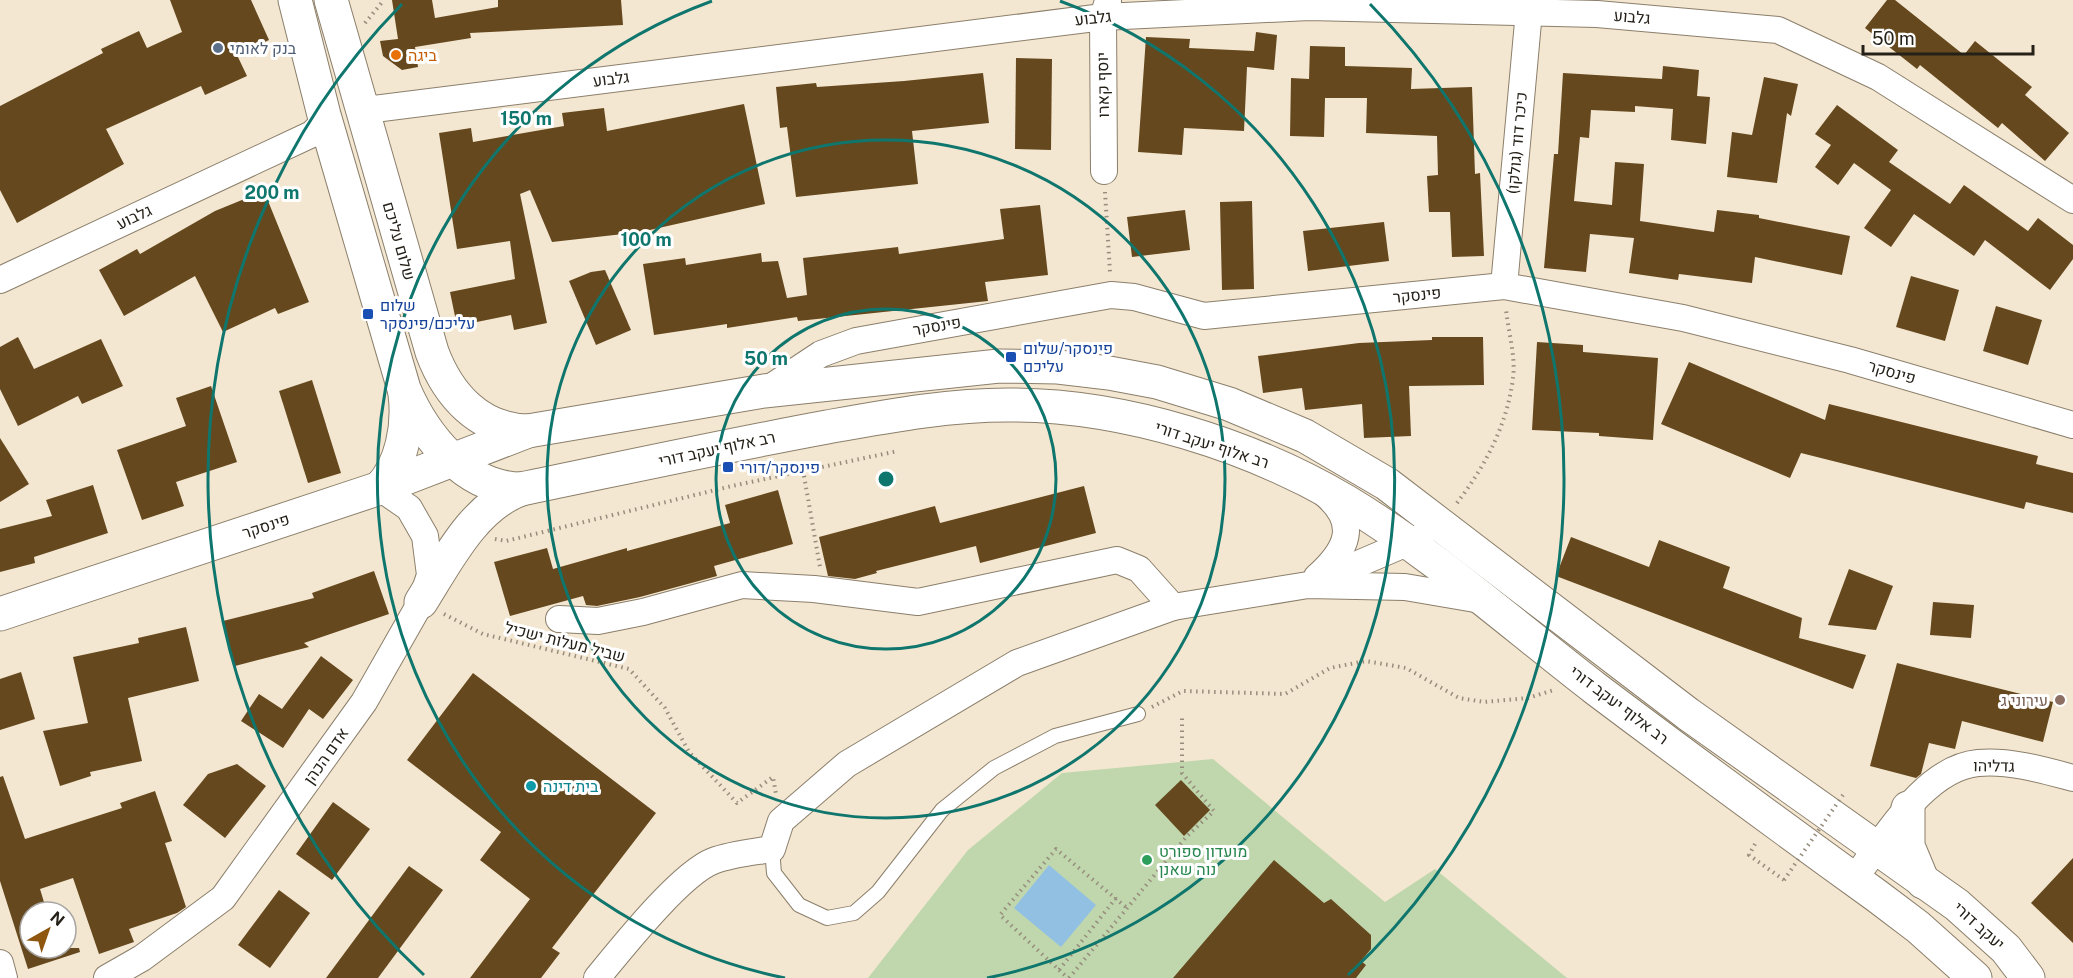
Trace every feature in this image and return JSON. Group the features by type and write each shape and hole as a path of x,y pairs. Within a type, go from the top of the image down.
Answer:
{"main road":[{"path":"295,0 324,115 404,389 419,421 454,460"},
{"name":"שלום עליכם","path":"331,0 440,372 450,389 477,415 508,429 528,431"},
{"name":"רב אלוף יעקב דורי","path":"528,431 764,392 999,366 1058,367 1157,382 1229,404 1305,436 1387,484 1688,714 1842,809 1877,849 1923,882"},
{"path":"380,488 394,468 401,449 406,415 404,389"},
{"name":"רב אלוף יעקב דורי","path":"454,460 495,486 521,489 863,421 947,409 1012,405 1069,408 1131,419 1192,435 1248,454 1345,501 1406,543 1598,690 1918,927 1975,978"},
{"name":"פינסקר","path":"0,614 380,488 528,431"},
{"path":"421,602 471,528 495,503 521,489"},
{"path":"1842,809 1864,830 1876,829 1905,812 1908,846 1923,882"},
{"name":"יעקב דורי","path":"1923,882 1957,904 1998,942 2028,978"}],"street":[{"name":"כיכר דוד (גולקו)","path":"1505,297 1530,6"},
{"name":"גלבוע","path":"360,104 374,109 1106,8 1597,7 1778,30 1878,77 2073,200"},
{"name":"יוסף קארו","path":"1104,171 1106,8"},
{"name":"גלבוע","path":"0,280 312,134 319,127 324,115"},
{"name":"פינסקר","path":"764,392 821,354 856,341 1111,295 1134,297 1204,316 1505,297 1694,321 1850,360 2073,425"},
{"path":"1308,585 1341,552 1345,535 1340,507 1314,485"},
{"name":"אדם הכהן","path":"107,978 142,958 223,898 364,702 421,602 430,575 425,537 409,508 380,488"},
{"path":"1308,585 1418,538 1434,536 1465,545"},
{"path":"559,619 609,619 742,585 824,590 918,602 1118,560 1139,569 1173,608"},
{"path":"597,978 635,933 685,881 713,861 772,849 781,821 847,764 1017,663 1173,608 1308,585 1405,587 1482,600"},
{"name":"גדליהו","path":"1877,849 1905,812 1937,779 1966,765 1987,763 2018,766 2073,778"},
{"path":"1854,879 1877,849"},
{"path":"0,963 4,978"}],"lane":[{"path":"772,849 774,873 799,905 827,918 854,913 878,892 942,810 994,768 1055,736 1138,714"}],"path":[{"path":"364,24 384,0"},
{"path":"1104,171 1110,275"},
{"path":"1454,508 1484,468 1501,427 1514,377 1505,297"},
{"path":"506,541 803,470 898,451"},
{"path":"803,470 824,590"},
{"name":"שביל מעלות ישכיל","path":"421,602 483,634 629,669 665,708 689,752 737,803 773,777 781,821"},
{"path":"1138,714 1183,691 1285,694 1329,668 1366,661 1406,668 1460,698 1484,702 1528,698 1554,690"},
{"path":"1127,908 1056,849 1000,915 1069,978 1187,836 1214,812 1182,773 1182,716"},
{"path":"1755,844 1749,855 1784,880 1842,809"},
{"path":"1059,970 1116,898"}],"green space":[{"name":"מועדון ספורט נוה שאנן","path":"1213,759 1385,902 1435,869 1567,978 868,978 968,850 1062,773"}],"water":[{"path":"1049,865 1096,905 1061,947 1014,908"}],"building":[{"path":"170,0 251,0 269,40 237,55 247,76 205,95 201,86 106,129 124,164 17,223 0,190 0,106 103,53 101,49 139,31 147,48 182,32"},
{"path":"392,0 432,0 435,18 498,7 498,0 621,0 623,25 470,33 471,38 415,47 418,67 402,70 383,56 380,41 398,39"},
{"path":"1887,0 1895,0 1964,55 1975,41 2032,87 2025,95 2069,133 2045,161 2002,123 1998,128 1920,65 1917,69 1865,28"},
{"path":"1256,32 1277,35 1274,70 1247,67 1244,131 1184,128 1182,155 1138,152 1146,37 1190,39 1189,48 1254,51"},
{"path":"1310,46 1345,47 1345,66 1412,68 1411,89 1472,87 1475,174 1480,173 1484,256 1452,257 1450,212 1429,212 1427,176 1438,175 1437,136 1366,133 1367,98 1325,98 1324,137 1290,136 1291,78 1309,79"},
{"path":"1016,58 1052,59 1051,150 1015,149"},
{"path":"1663,66 1699,70 1697,96 1710,97 1706,144 1671,140 1673,109 1635,106 1635,112 1591,110 1589,138 1580,137 1574,201 1612,205 1615,162 1644,164 1640,221 1714,232 1717,210 1759,215 1759,218 1850,236 1842,275 1755,257 1752,283 1679,274 1678,280 1629,273 1634,238 1590,234 1586,272 1544,268 1554,154 1558,154 1563,73 1662,79"},
{"path":"983,73 989,123 912,131 918,184 796,197 787,127 780,128 776,87 816,83 817,87"},
{"path":"1764,77 1798,84 1791,116 1787,113 1777,183 1727,177 1732,132 1752,135"},
{"path":"744,104 765,204 641,232 552,242 530,190 520,194 547,323 514,330 511,315 457,326 450,292 515,279 510,241 457,249 439,133 471,128 473,142 564,126 562,113 604,108 607,131"},
{"path":"1837,105 1898,150 1889,162 1950,204 1964,185 2028,231 2038,218 2073,245 2073,259 2050,290 1985,240 1974,256 1914,214 1891,247 1864,228 1891,190 1854,163 1838,185 1815,167 1831,145 1815,134"},
{"path":"264,191 309,302 278,314 275,308 223,332 195,276 124,316 99,270 137,249 140,254 215,211"},
{"path":"1252,201 1254,289 1222,290 1220,202"},
{"path":"1040,205 1048,275 985,282 988,301 798,321 797,317 727,328 727,324 654,335 643,264 685,258 686,265 761,253 762,262 778,261 787,298 807,295 803,258 898,247 899,254 1004,239 1000,209"},
{"path":"1185,210 1190,250 1132,257 1127,217"},
{"path":"1384,222 1389,261 1308,271 1303,231"},
{"path":"605,270 631,330 596,345 569,281 591,272"},
{"path":"1911,276 1959,290 1945,341 1896,327"},
{"path":"1996,306 2042,320 2028,365 1983,351"},
{"path":"18,337 34,369 101,339 123,386 82,404 78,396 18,426 0,389 0,347"},
{"path":"1432,337 1483,337 1484,385 1409,386 1411,436 1364,438 1362,404 1305,410 1302,388 1263,393 1258,356 1359,343 1432,340"},
{"path":"1537,342 1583,345 1583,352 1658,358 1653,440 1599,436 1599,433 1532,430"},
{"path":"1689,362 1825,420 1829,404 2038,456 2036,464 2073,473 2073,513 2026,502 2024,509 1801,453 1790,478 1661,424"},
{"path":"312,380 341,473 308,483 279,391"},
{"path":"211,386 237,462 176,482 184,506 142,520 117,450 186,426 176,398"},
{"path":"0,438 29,484 0,502"},
{"path":"93,485 108,533 34,557 35,563 0,572 0,529 52,516 46,500"},
{"path":"1084,486 1096,533 980,563 976,546 876,571 877,573 855,579 828,576 819,537 935,506 940,523"},
{"path":"778,490 793,544 714,566 717,576 640,597 597,606 586,605 583,596 510,616 494,562 547,548 553,569 627,548 627,551 730,523 725,505"},
{"path":"1571,537 1649,567 1659,540 1730,567 1723,588 1802,618 1799,638 1866,655 1853,689 1556,576"},
{"path":"1849,569 1893,586 1876,630 1828,625"},
{"path":"374,571 389,614 304,643 309,647 235,666 223,621 314,598 312,593"},
{"path":"1933,602 1974,605 1971,638 1930,635"},
{"path":"186,627 199,681 128,698 142,761 90,772 91,776 60,786 43,731 88,723 73,657 139,643 138,638"},
{"path":"321,656 353,680 323,719 309,709 283,748 241,721 259,694 282,709"},
{"path":"1897,663 2053,702 2043,742 1962,721 1955,749 1929,743 1921,774 1916,778 1870,766"},
{"path":"21,672 35,719 0,730 0,679"},
{"name":"בית דינה","path":"473,673 656,813 552,948 560,953 541,978 470,978 530,899 480,860 501,832 407,760"},
{"path":"237,764 266,786 225,838 183,805 208,774"},
{"path":"3,776 25,839 122,808 120,803 155,791 172,841 165,843 186,907 177,913 129,929 134,942 99,954 73,878 40,889 43,900 18,900 18,938 0,881 0,777"},
{"path":"1181,780 1210,810 1184,836 1155,805"},
{"path":"333,802 370,829 332,880 296,854"},
{"path":"2073,858 2073,943 2031,903"},
{"path":"1274,860 1324,903 1331,899 1371,935 1371,949 1361,961 1366,965 1356,978 1173,978"},
{"path":"409,866 443,890 378,978 326,978"},
{"path":"279,890 310,913 270,968 238,945"},
{"path":"25,960 56,960 28,969"}],"place":[{"name":"בנק לאומי","path":"218,48"},
{"name":"ביגה","path":"396,55"},
{"name":"שלום עליכם/פינסקר","path":"368,314"},
{"name":"פינסקר/שלום עליכם","path":"1011,357"},
{"name":"פינסקר/דורי","path":"728,467"},
{"name":"עירוני ג","path":"2060,700"},
{"name":"בית דינה","path":"531,786"},
{"name":"מועדון ספורט נוה שאנן","path":"1147,860"}]}
